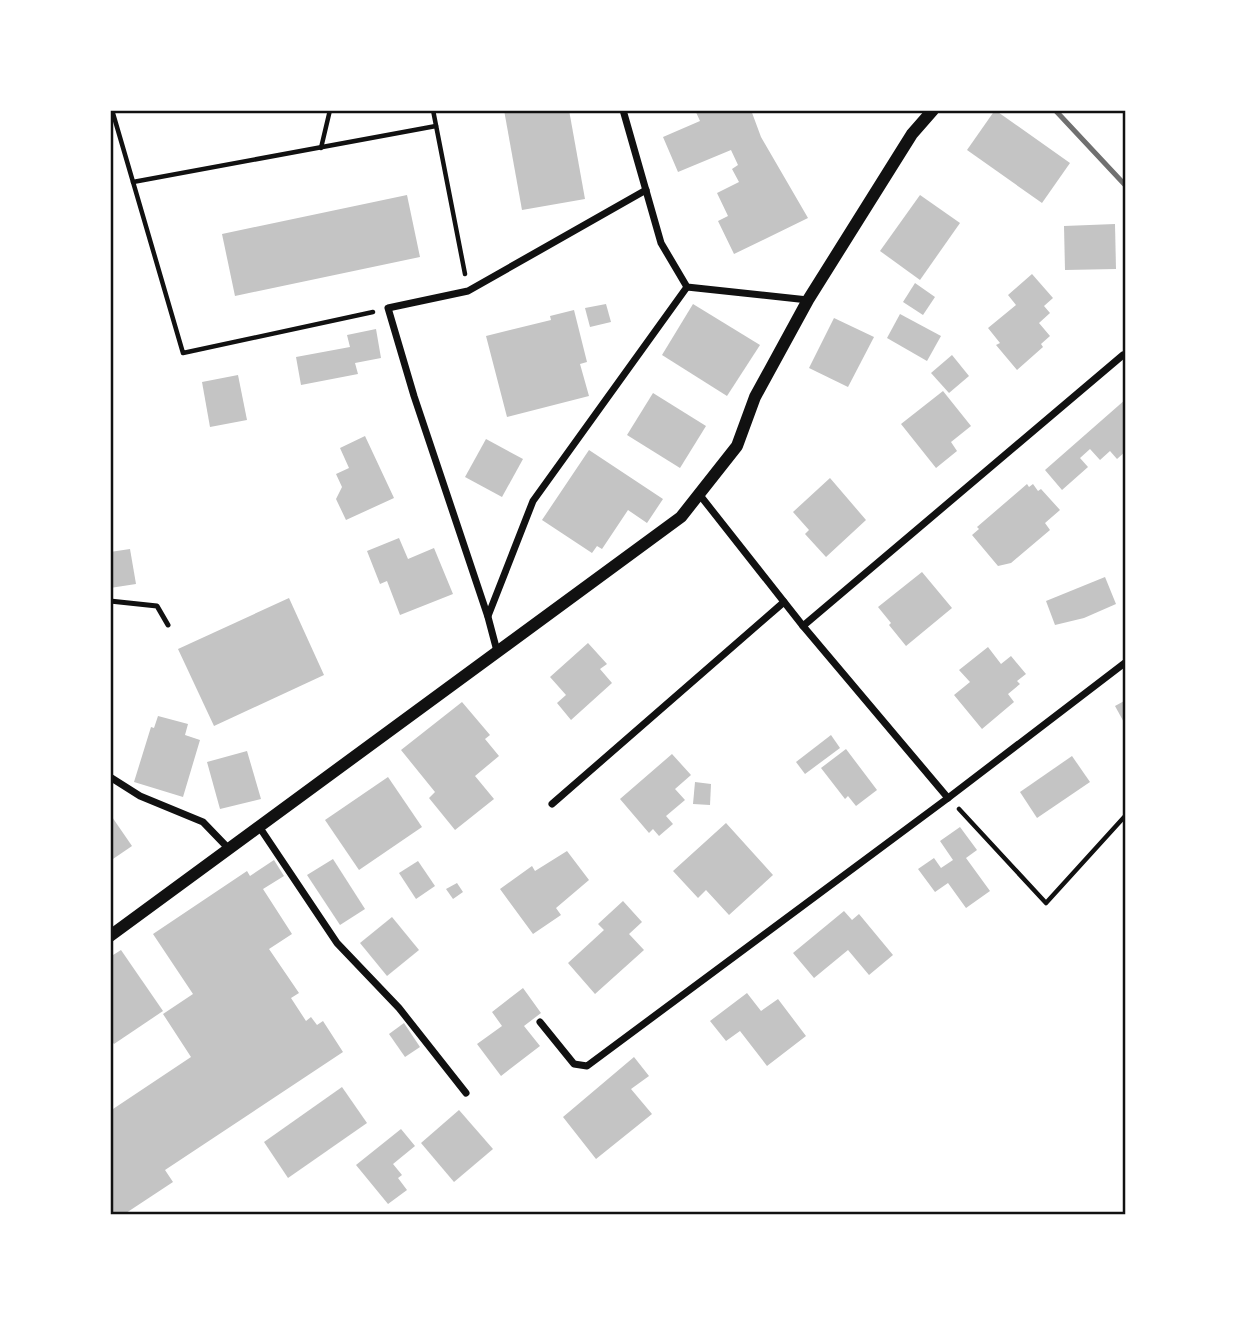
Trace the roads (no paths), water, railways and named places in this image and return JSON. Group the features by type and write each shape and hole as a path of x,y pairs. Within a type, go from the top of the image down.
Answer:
{"street":[{"path":"622,110 661,243 687,286"},
{"path":"110,936 681,517 737,446 755,397 808,300 912,134 933,110"},
{"path":"497,651 388,308 468,291 646,190"},
{"path":"687,286 808,300"},
{"path":"488,617 533,501 687,286"},
{"path":"803,626 1123,355"},
{"path":"699,494 803,626 948,797"},
{"path":"551,804 785,602"},
{"path":"540,1022 574,1064 587,1066 1126,662"},
{"path":"110,777 140,796 203,822 229,850"},
{"path":"260,828 337,943 398,1008 466,1093"}],"lane":[{"path":"110,601 157,606 168,625"}],"railway":[{"path":"1055,110 1126,186"}]}
